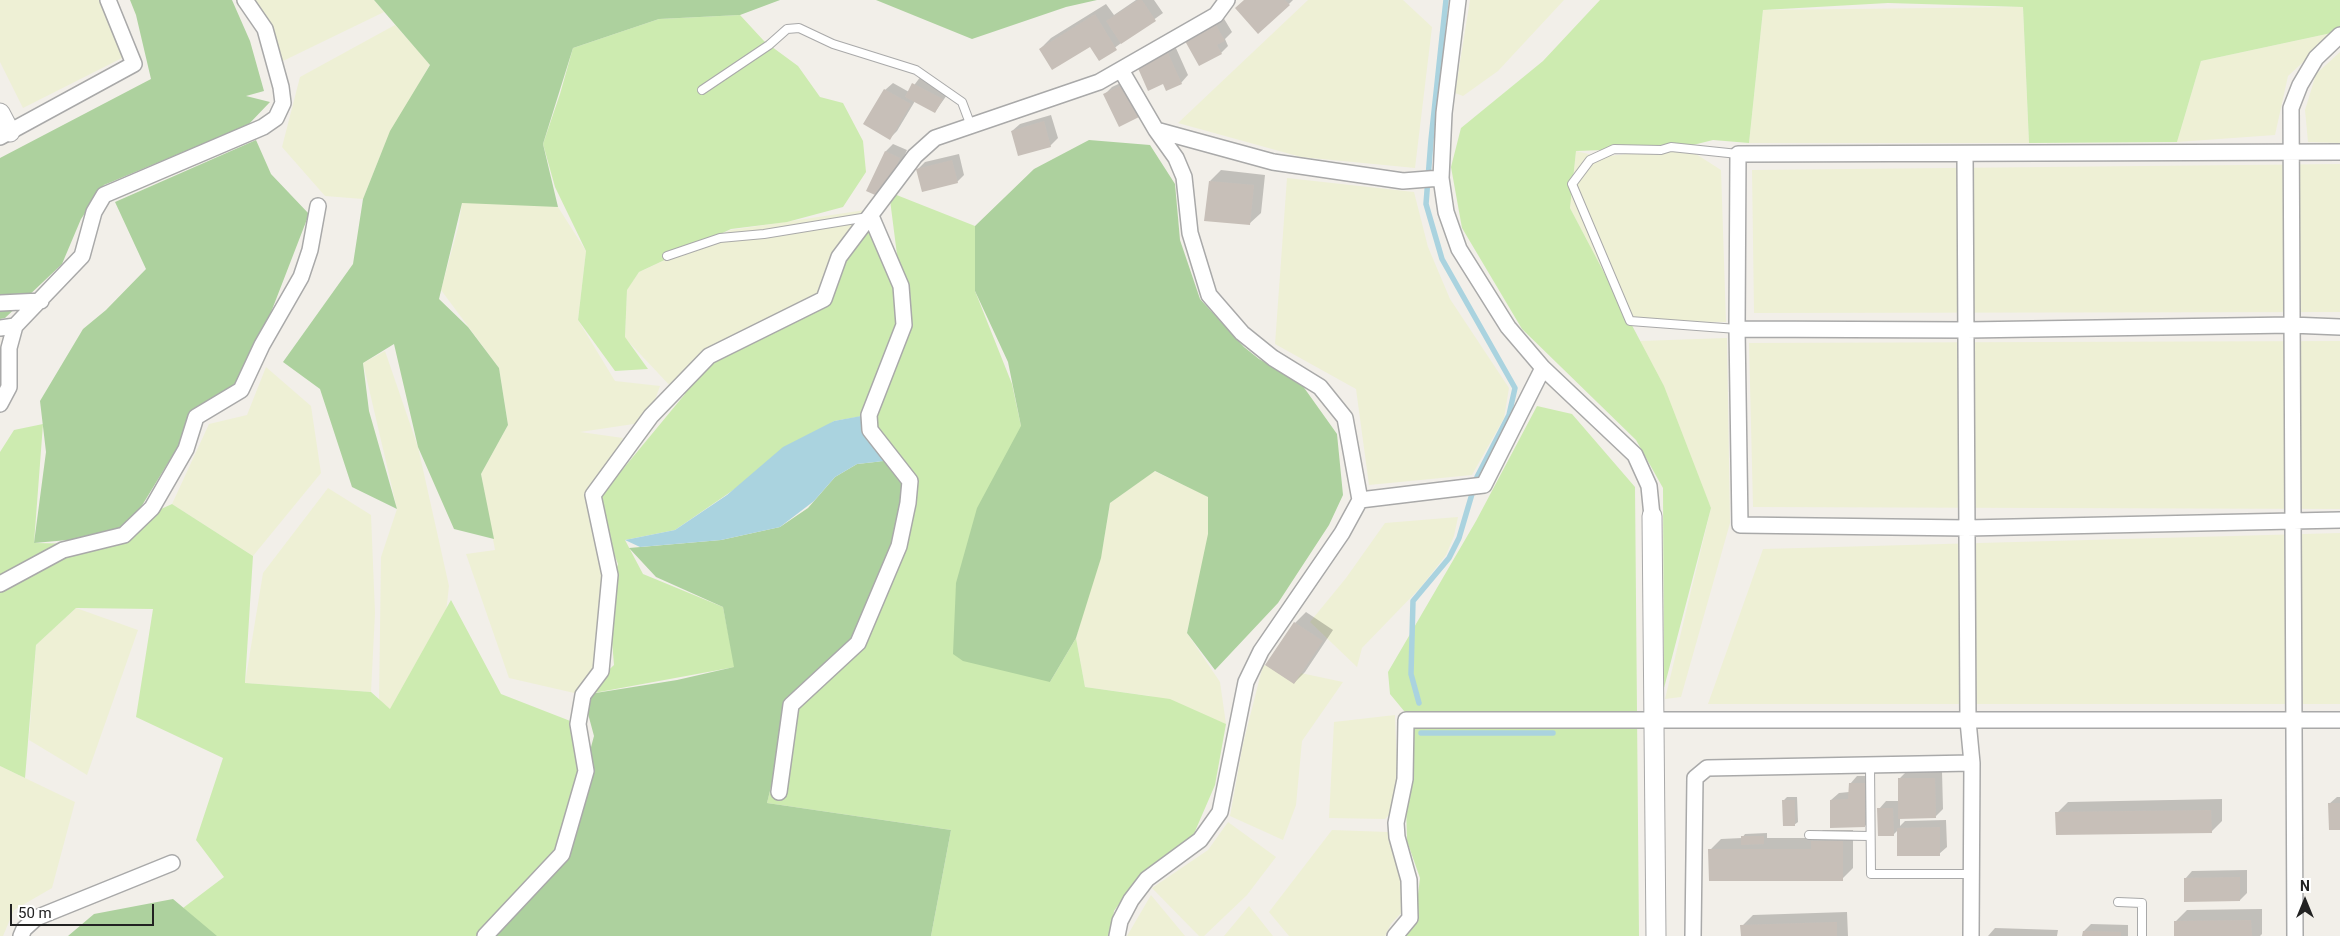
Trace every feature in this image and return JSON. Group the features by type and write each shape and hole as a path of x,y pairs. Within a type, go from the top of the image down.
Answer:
{"street":[{"path":"0,114 5,135 134,64 108,0"},
{"path":"0,404 9,386 7,327 40,301 82,256 94,212 104,195 263,128 276,118 283,104 281,87 265,29 245,0"},
{"path":"485,936 562,854 586,771 578,724 583,695 601,671 610,575 593,495 651,416 709,356 824,299 839,257 915,156 935,138 1099,82 1216,15 1227,0"},
{"path":"1458,0 1444,113 1441,178 1446,212 1459,249 1508,327 1544,368 1635,455 1649,486 1652,516 1656,936"},
{"path":"2295,936 2291,521 2291,108 2300,84 2316,58 2340,36"},
{"path":"1117,936 1120,921 1131,900 1147,879 1200,840 1220,812 1246,682 1261,651 1342,533 1360,500 1345,418 1320,388 1273,358 1242,333 1209,295 1190,234 1184,177 1176,158 1156,130 1121,70"},
{"path":"1156,130 1273,162 1403,181 1441,178"},
{"path":"2340,152 1966,155 1738,154 1737,329 1740,525 1967,528 2340,520"},
{"path":"1966,155 1968,721 1972,763 1971,936"},
{"path":"0,584 63,550 124,535 152,508 186,449 196,417 241,390 262,345 301,277 310,250 318,206"},
{"path":"779,792 791,706 858,643 899,546 908,503 910,481 870,430 869,415 904,325 901,286 871,216"},
{"path":"0,304 40,301"},
{"path":"1737,329 1967,330 2291,325 2340,327"},
{"path":"1360,500 1484,484 1544,368"},
{"path":"1395,936 1410,918 1409,880 1397,837 1396,823 1405,779 1406,720 1654,722 2340,720"},
{"path":"1693,936 1695,778 1707,768 1972,763"},
{"path":"21,936 24,929 36,918 172,863"}],"lane":[{"path":"702,90 769,44 787,28 799,28 833,44 916,70 962,102 971,126"},
{"path":"1737,329 1630,321 1572,184 1590,160 1614,149 1661,150 1671,147 1738,154"},
{"path":"667,256 720,238 764,234 871,216"},
{"path":"1870,765 1871,874 1971,874"},
{"path":"1808,836 1870,836"},
{"path":"2118,902 2142,903 2142,936"}],"green space":[{"path":"0,0 102,0 128,55 23,108 0,62"},
{"path":"130,0 232,0 250,41 264,91 246,96 270,102 248,125 104,185 81,219 62,264 5,318 0,319 0,158 151,79 136,15"},
{"path":"255,0 374,0 384,12 283,61"},
{"path":"374,0 780,0 740,15 659,19 573,48 543,144 558,207 462,203 439,299 468,327 499,368 508,425 481,474 494,539 454,529 418,447 394,344 363,363 369,411 397,509 352,487 320,389 283,362 353,264 363,199 390,131 430,65"},
{"path":"876,0 1097,0 1066,7 972,39"},
{"path":"1308,0 1403,0 1432,27 1415,168 1301,157 1178,123"},
{"path":"1470,0 1564,0 1498,71 1463,96 1455,93"},
{"path":"1600,0 2340,0 2340,28 2336,32 2201,61 2177,142 2029,143 2023,7 1888,3 1763,10 1749,143 1713,140 1685,147 1576,151 1570,208 1664,386 1711,508 1664,688 1663,488 1636,440 1522,329 1462,228 1451,167 1461,128 1543,61"},
{"path":"2023,7 2029,143 1749,143 1763,10"},
{"path":"740,15 764,41 798,66 820,97 843,103 863,141 866,172 843,207 787,222 731,229 639,272 627,290 625,337 648,369 615,371 578,320 586,251 555,187 543,144 573,48 659,19"},
{"path":"395,25 430,64 381,154 363,199 325,196 282,147 300,77"},
{"path":"2336,32 2288,76 2275,135 2177,142 2201,61"},
{"path":"2340,52 2340,143 2308,142 2305,110 2316,74"},
{"path":"256,140 271,174 309,214 241,390 196,417 124,535 34,543 46,452 40,401 83,329 106,310 146,269 115,202"},
{"path":"1089,140 1150,145 1175,184 1180,240 1200,299 1244,347 1259,359 1300,382 1337,434 1343,495 1329,525 1278,603 1215,670 1187,633 1208,534 1208,497 1155,471 1110,503 1101,558 1076,638 1050,682 963,661 953,654 956,583 977,508 1021,426 1008,362 975,291 975,226 1034,169"},
{"path":"1685,147 1721,170 1726,322 1630,321 1570,208 1576,151 1601,157"},
{"path":"2340,164 2340,312 1754,313 1752,170"},
{"path":"1287,178 1414,192 1428,247 1450,299 1509,388 1504,418 1472,475 1369,485 1356,389 1275,344"},
{"path":"889,192 975,226 975,291 1012,384 1021,426 1050,682 1076,638 1085,687 1170,699 1226,724 1215,785 1193,836 1134,883 1114,911 1111,936 931,936 951,830 767,803 791,705 899,546 869,415 834,421 675,530 625,540 643,574 723,607 735,667 583,695 614,665 608,593 618,564 594,504 685,394 686,379 699,366 824,299 837,263 871,216 901,286"},
{"path":"511,193 558,207 586,251 578,320 615,381 660,386 647,422 580,432 623,438 593,495 610,575 601,671 583,695 509,678 466,554 495,550 481,474 508,425 499,368 441,290 459,224 462,202"},
{"path":"865,210 834,270 824,299 675,391 625,338 627,289 639,272 731,230"},
{"path":"1727,338 1730,523 1681,697 1665,699 1711,508 1640,341"},
{"path":"2340,341 2340,509 1753,507 1749,343"},
{"path":"385,351 418,447 449,586 437,692 426,737 379,701 381,557 397,509 363,363"},
{"path":"266,367 311,406 321,473 253,556 172,504 209,424 247,415"},
{"path":"1537,406 1572,414 1635,487 1639,936 1406,936 1415,919 1420,878 1407,841 1406,805 1409,717 1390,694 1388,672 1476,521"},
{"path":"43,424 34,543 85,544 172,504 253,556 245,683 371,692 390,709 451,600 501,694 578,724 586,771 552,865 489,936 215,936 183,908 224,877 196,840 223,758 136,717 153,609 76,608 36,645 25,778 0,766 0,452 14,430"},
{"path":"893,460 910,481 899,546 858,643 791,705 767,803 951,830 931,936 488,936 562,854 594,736 583,695 677,680 734,667 723,607 656,577 629,548 721,540 780,527 808,508 835,477 857,464"},
{"path":"1154,471 1218,501 1187,633 1220,682 1226,724 1150,696 1085,687 1076,638 1103,545 1110,503"},
{"path":"328,488 371,515 375,613 371,692 245,683 263,573"},
{"path":"1458,517 1454,536 1446,555 1421,587 1362,648 1357,667 1310,622 1346,578 1385,523"},
{"path":"2340,533 2340,704 1708,704 1763,549"},
{"path":"76,608 138,630 87,775 29,740 36,645"},
{"path":"1263,665 1343,682 1302,741 1296,805 1283,840 1230,816 1243,744"},
{"path":"1395,715 1397,769 1393,811 1385,819 1329,818 1334,722"},
{"path":"0,766 75,802 52,888 14,910 3,936 0,936"},
{"path":"1228,822 1276,857 1247,895 1204,936 1199,936 1152,888 1208,850"},
{"path":"1332,830 1388,832 1402,880 1404,910 1391,924 1385,936 1289,936 1269,912"},
{"path":"1151,895 1185,936 1127,936"},
{"path":"173,899 217,936 68,936 94,914"},
{"path":"1249,906 1273,936 1224,936"}],"water":[{"path":"861,416 893,460 857,464 835,477 814,501 780,527 721,540 640,547 625,540 675,530 727,495 783,447 834,421"}],"building":[{"path":"1138,0 1142,0 1156,21 1121,44 1106,21"},
{"path":"1244,0 1285,0 1290,5 1258,34 1235,8"},
{"path":"1095,14 1117,50 1099,61 1090,47 1052,70 1039,49"},
{"path":"1215,23 1225,41 1217,45 1222,54 1199,66 1185,41"},
{"path":"1168,53 1182,84 1166,91 1163,84 1148,91 1137,66"},
{"path":"912,83 943,99 935,113 905,97"},
{"path":"1124,84 1139,117 1119,127 1103,94"},
{"path":"884,89 911,104 890,140 863,124"},
{"path":"1044,121 1051,147 1018,156 1011,131"},
{"path":"885,151 900,158 882,198 866,191"},
{"path":"952,160 958,183 922,192 916,169"},
{"path":"1209,181 1254,185 1250,225 1204,221"},
{"path":"1294,622 1323,641 1294,684 1265,665"},
{"path":"1898,778 1935,778 1936,818 1898,819"},
{"path":"1849,783 1865,783 1865,827 1830,828 1830,800 1848,799"},
{"path":"1782,800 1795,800 1795,826 1783,826"},
{"path":"2328,803 2340,803 2340,830 2329,830"},
{"path":"1877,808 1893,808 1894,836 1878,836"},
{"path":"2211,810 2212,833 2056,835 2055,812"},
{"path":"1940,827 1940,856 1897,856 1897,828"},
{"path":"1741,836 1764,836 1764,844 1741,845"},
{"path":"1811,841 1843,841 1843,881 1709,881 1708,849 1811,849"},
{"path":"2240,877 2240,901 2184,902 2184,878"},
{"path":"2251,920 2252,936 2174,936 2174,921"},
{"path":"1837,922 1837,936 1741,936 1740,925"},
{"path":"2083,931 2121,932 2121,936 2082,936"}],"waterway":[{"path":"1419,703 1411,674 1413,601 1449,558 1459,538 1477,477 1509,415 1515,388 1442,259 1426,204 1446,0"},
{"path":"1421,733 1553,733"}]}
